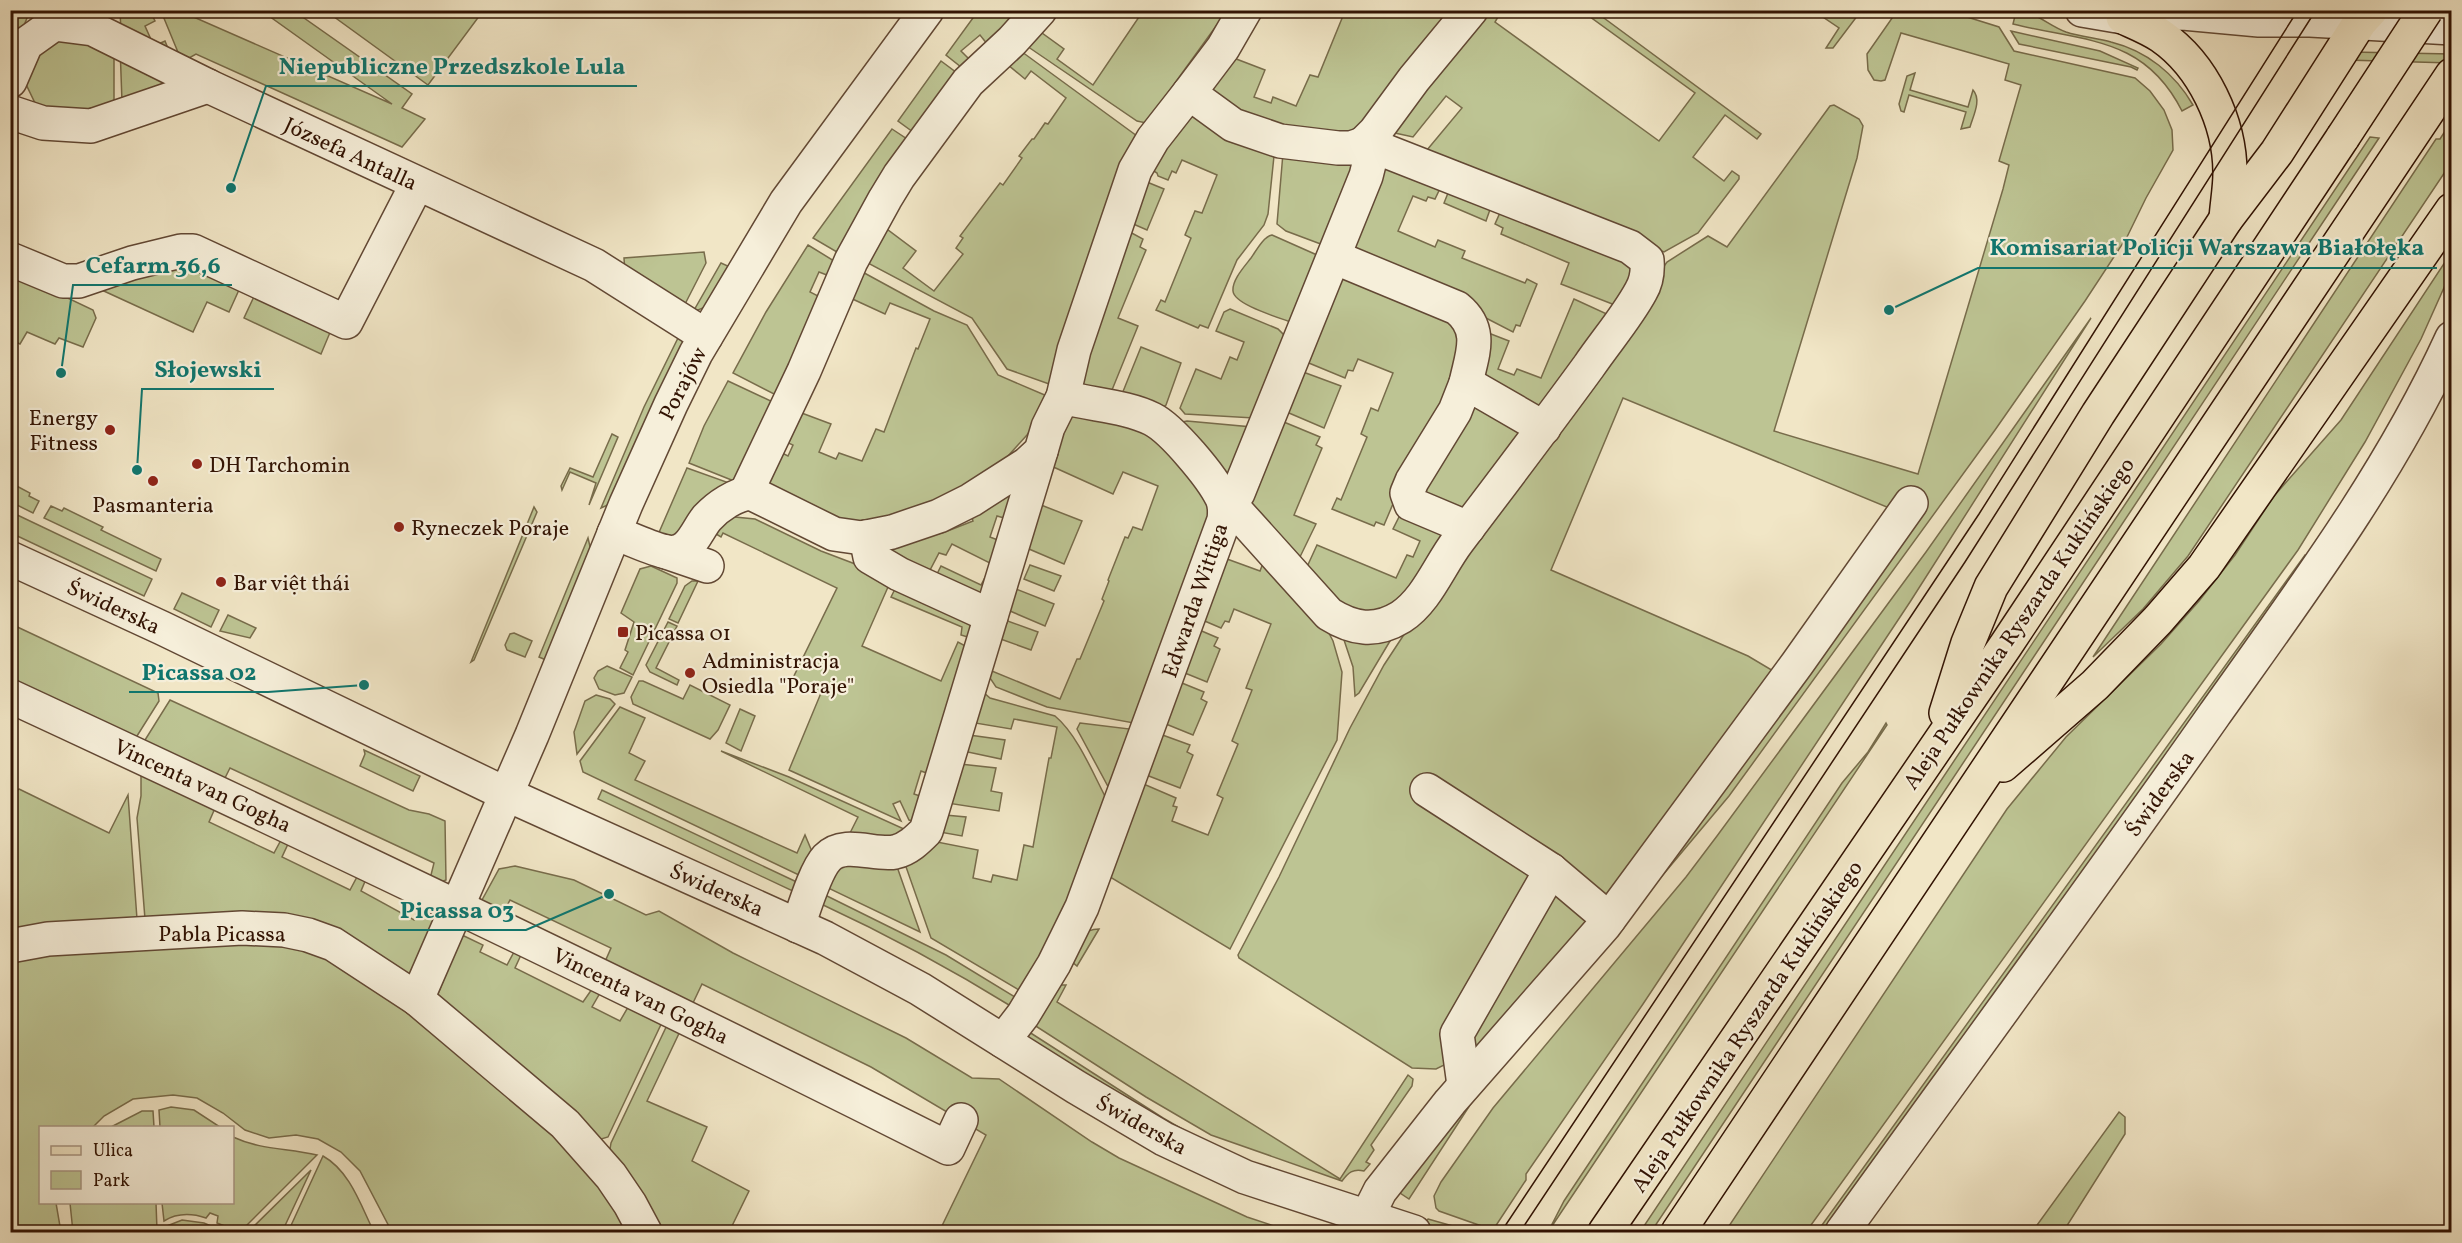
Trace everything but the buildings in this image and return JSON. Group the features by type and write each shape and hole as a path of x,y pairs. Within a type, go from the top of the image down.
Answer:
{"main road":[{"name":"Aleja Pułkownika Ryszarda Kuklińskiego","path":"1605,1233 2006,645 2426,10"},
{"path":"1934,749 1968,643 1991,587 2098,414 2226,219 2277,152 2366,16"},
{"path":"2123,17 2162,36 2201,77 2211,96 2218,110 2227,143 2230,172 2226,219"},
{"path":"1678,1233 2451,75"},
{"path":"1971,795 2095,685 2158,621 2204,567 2451,210"}],"street":[{"name":"Porajów","path":"506,794 614,533 671,404 706,336 786,202 927,10"},
{"path":"746,493 804,371 851,261 889,191 968,82 1012,41 1040,10"},
{"path":"798,926 821,867 833,853 846,850 896,852 914,843 926,831 1048,427 1063,397 1074,350 1135,170 1153,139 1223,48 1245,10"},
{"path":"1189,93 1233,125 1280,141 1351,148 1363,144 1375,132 1414,79 1471,10"},
{"path":"2082,10 2123,17 2183,13 2259,20 2366,16 2451,28"},
{"name":"Józsefa Antalla","path":"10,81 26,44 54,24 93,29 196,80 594,265 706,336"},
{"path":"10,112 43,123 91,126 196,80"},
{"path":"1063,397 1136,413 1163,426 1215,487 1222,498 1225,509 1238,513 1329,614 1347,625 1360,628 1382,626 1400,618 1416,606 1468,528 1544,428 1641,292 1647,280 1647,260 1630,247 1610,238 1363,144"},
{"name":"Edwarda Wittiga","path":"1003,1041 1023,1015 1054,964 1082,907 1222,532 1225,509 1238,493 1366,176 1369,164 1363,144"},
{"path":"10,259 63,281 79,281 132,263 181,251 193,251 346,322 417,184"},
{"path":"1334,257 1457,309 1467,316 1474,330 1466,383 1455,411 1412,481 1407,494 1412,504 1468,528"},
{"name":"Świderska","path":"1842,1233 2325,558 2381,473 2451,338"},
{"path":"1466,383 1544,428"},
{"path":"666,552 674,552 687,547 717,509 746,493 758,494 787,512 834,534 854,538 866,537 911,526 955,508 1027,464 1041,451"},
{"path":"1368,1215 1380,1191 1464,1085 1609,919 1797,664 1911,503"},
{"path":"614,533 707,566"},
{"path":"866,537 870,557 892,571 991,616"},
{"name":"Świderska","path":"10,558 162,628 506,794 798,926 920,989 1164,1139 1245,1177 1368,1215 1414,1233"},
{"name":"Vincenta van Gogha","path":"10,696 223,794 681,1014 948,1148 961,1120"},
{"path":"1427,790 1551,870 1609,919"},
{"path":"417,999 506,794"},
{"path":"1464,1085 1457,1034 1551,870"},
{"name":"Pabla Picassa","path":"10,946 59,938 242,928 284,930 333,944 417,999 565,1124 610,1176 630,1204 645,1233"}],"green space":[{"path":"1502,10 1495,22 1659,141 1695,93 1582,11 1593,10 1761,134 1757,139 1725,115 1693,157 1724,181 1732,171 1739,176 1698,233 1664,252 1427,150 1462,108 1446,96 1413,137 1395,133 1393,130 1484,11"},
{"path":"11,11 30,11 11,56"},
{"path":"120,11 150,11 155,21 145,26 154,46 165,41 169,51 166,55 121,32"},
{"path":"161,11 180,11 392,104 262,11 294,11 412,94 402,108 425,119 402,147 196,54 182,62"},
{"path":"326,11 483,11 428,85"},
{"path":"978,11 1021,11 988,45 980,35 961,51 969,59 961,67 946,55"},
{"path":"1143,11 1227,11 1146,123 1137,121 1021,42 1035,28 1064,49 1057,59 1093,85"},
{"path":"1345,11 1455,11 1357,134 1264,128 1210,88 1231,57 1265,70 1254,97 1271,103 1273,97 1296,106 1310,75 1318,77"},
{"path":"1814,11 1861,11 1833,48 1826,48 1839,28"},
{"path":"1897,11 1948,11 1999,27 2014,51 2135,78 2150,91 2164,110 2172,130 2173,150 2127,237 2085,301 1995,430 1729,796 1470,1105 1409,1199 1394,1189 1405,1172 1427,1149 1625,911 1805,668 1918,502 1907,493 1894,510 1623,398 1551,570 1748,656 1775,672 1725,747 1617,894 1516,1014 1469,1061 1462,1056 1436,1069 1412,1068 1239,958 1238,955 1279,877 1350,728 1384,665 1426,601 1667,262 1708,236 1727,247 1830,106 1834,105 1859,119 1863,126 1857,158 1774,431 1918,474 2003,189 2009,165 1999,161 2021,85 2005,80 2009,64 1901,33 1885,80 1874,80 1868,70 1867,54"},
{"path":"2011,11 2027,13 2066,32 2111,42 2136,51 2169,74 2193,105 2182,111 2167,86 2150,68 2131,55 2088,40 2013,24 2016,12"},
{"path":"2011,31 2100,51 2138,68 2137,70 2019,44"},
{"path":"47,35 114,44 114,103 79,116 36,105 23,78"},
{"path":"120,46 180,78 122,102"},
{"path":"1018,49 1137,136 1052,385 1007,369 972,318 864,261 880,224 916,251 903,268 934,291 963,254 956,248 963,238 960,236 1000,183 1003,185 1022,158 1019,156 1045,123 1048,124 1066,98 1031,71 1025,79 1001,59"},
{"path":"2351,52 2451,54 2451,63 2346,60"},
{"path":"941,61 957,73 913,132 898,121"},
{"path":"1915,73 1910,90 1968,107 1973,90 1977,103 1970,127 1961,129 1966,112 1909,95 1904,112 1901,111 1899,104 1907,76"},
{"path":"1190,117 1197,117 1274,156 1268,214 1264,225 1237,260 1208,328 1200,325 1198,328 1156,310 1161,300 1165,302 1191,238 1185,235 1195,211 1202,213 1217,175 1182,160 1176,173 1172,171 1168,180 1158,176 1143,164"},
{"path":"2451,122 2451,163 2188,556 2143,609 2093,657 2436,139 2440,139"},
{"path":"892,129 907,139 877,180 842,255 813,238"},
{"path":"2370,137 2379,138 1651,1232 1640,1232"},
{"path":"1283,153 1356,165 1326,246 1286,231 1277,224"},
{"path":"1382,163 1444,180 1435,199 1428,197 1426,201 1413,196 1398,231 1435,247 1438,240 1465,251 1462,258 1525,283 1527,279 1537,284 1520,326 1516,325 1513,332 1484,317 1349,259"},
{"path":"1142,180 1164,189 1147,230 1131,223"},
{"path":"1452,183 1493,201 1486,221 1444,203"},
{"path":"1503,206 1605,243 1635,271 1620,307 1561,284 1569,263 1501,234 1503,228 1495,224"},
{"path":"1128,231 1143,239 1140,247 1146,250 1118,318 1138,326 1112,390 1085,386 1081,383"},
{"path":"1272,235 1317,255 1293,323 1249,306 1235,296 1233,291 1234,282 1239,274 1263,241"},
{"path":"808,245 839,264 832,277 819,272 810,292 822,298 776,395 733,373 766,312"},
{"path":"704,252 706,263 682,310 625,273 624,258"},
{"path":"2451,253 2451,272 2421,339 2365,442 2298,550 1806,1232 1725,1232 2007,809 2066,737 2161,644 2199,601 2235,555 2274,496 2341,420"},
{"path":"172,260 243,281 229,312 207,302 193,332 93,286"},
{"path":"721,263 730,267 708,306 693,312"},
{"path":"1335,268 1455,317 1462,363 1401,485 1384,525 1376,522 1374,526 1332,509 1337,498 1341,500 1367,437 1361,434 1371,408 1378,411 1393,373 1358,359 1353,371 1348,370 1345,378 1304,361"},
{"path":"857,269 934,311 967,325 998,375 1047,396 1041,416 1027,435 1008,456 983,477 955,494 878,523 843,523 775,494 764,474 774,449 788,456 793,445 780,439 791,409 831,424 819,452 836,459 839,453 862,461 876,429 884,432 916,348 918,349 930,319 890,303 885,314 846,296"},
{"path":"11,271 93,310 96,318 83,347 59,338 55,344 27,332 20,344 11,340"},
{"path":"258,288 334,323 321,354 244,318"},
{"path":"1574,299 1609,315 1541,416 1477,384 1486,332 1509,341 1498,369 1514,375 1517,369 1541,378"},
{"path":"1230,309 1278,329 1288,339 1254,418 1185,414 1180,408 1196,369 1221,379 1230,357 1237,360 1244,342 1216,331 1224,312"},
{"path":"2091,318 1910,602 1643,1004 1526,1174 1526,1180 1493,1230 1439,1211 1436,1208 1434,1196 1441,1182 1493,1108 1686,877 1926,552"},
{"path":"680,334 684,346 610,504 601,508 644,407"},
{"path":"1141,347 1181,363 1166,405 1162,408 1122,394"},
{"path":"1295,369 1341,386 1324,428 1282,410"},
{"path":"728,381 773,402 734,481 689,463 704,426"},
{"path":"1467,403 1528,424 1470,515 1425,503 1417,482"},
{"path":"1068,415 1145,427 1214,505 1139,724 1047,707 996,687 988,675 987,669 1060,699 1077,659 1080,659 1104,601 1102,599 1108,580 1125,537 1128,538 1133,527 1142,530 1158,486 1123,472 1113,494 1049,465"},
{"path":"1279,420 1320,437 1316,445 1322,448 1294,515 1316,524 1298,561 1247,502"},
{"path":"1182,422 1252,427 1231,488"},
{"path":"612,434 618,437 589,505 596,483 570,472 562,490 561,486 570,468 593,477"},
{"path":"687,468 732,484 684,537 657,537"},
{"path":"11,483 30,493 29,496 39,501 33,513 11,502"},
{"path":"1011,490 1011,520 997,516 990,537 1003,542 982,599 936,576 941,566 981,585 992,564 952,544 946,555 939,553 929,572 888,555 890,546 945,532 973,521 971,514"},
{"path":"1041,505 1082,521 1064,564 1022,546"},
{"path":"51,506 62,511 64,508 103,527 101,530 161,559 156,571 44,518"},
{"path":"534,507 537,512 474,660 471,662"},
{"path":"1404,507 1457,534 1410,601 1352,617 1306,569 1317,545 1396,578 1407,555 1413,557 1420,541 1393,529"},
{"path":"732,510 735,517 755,519 821,551 892,578 862,646 941,681 958,642 971,649 932,775 921,771 914,794 926,798 916,822 909,820 900,801 893,804 901,821 789,770 821,693 792,680 837,588 723,533 721,537 711,531"},
{"path":"11,512 152,579 144,596 11,533"},
{"path":"588,538 592,555 546,660 539,657"},
{"path":"2305,555 2311,560 1829,1232 1817,1232"},
{"path":"1265,558 1321,618 1333,641 1342,672 1337,740 1230,949 1105,874 1139,782 1176,798 1173,806 1177,807 1172,821 1208,835 1223,798 1217,795 1238,744 1232,741 1252,690 1246,688 1271,624 1234,609 1229,622 1225,621 1221,628 1200,619 1227,559 1260,571"},
{"path":"1030,565 1061,576 1054,591 1024,579"},
{"path":"651,566 677,578 677,583 633,675 620,668 628,652 625,650 634,622 621,613 640,569"},
{"path":"692,581 698,581 678,623 669,619 685,586"},
{"path":"899,581 973,619 974,639 961,635 962,627 891,597"},
{"path":"1011,587 1054,604 1045,626 1003,608"},
{"path":"182,593 219,610 211,627 174,609"},
{"path":"228,615 256,628 250,638 220,631"},
{"path":"1002,619 1038,632 1031,650 995,637"},
{"path":"668,622 677,626 656,668 679,680 677,685 650,672 646,665"},
{"path":"11,624 158,693 159,701 137,736 132,741 11,684"},
{"path":"1197,629 1218,638 1214,646 1220,649 1207,682 1180,671"},
{"path":"514,633 532,641 525,657 507,650 505,645 510,634"},
{"path":"1393,636 1355,696 1353,667 1343,637"},
{"path":"607,666 632,677 624,693 615,695 599,689 594,678 598,671"},
{"path":"639,681 683,699 690,685 730,705 718,730 710,739 633,704 631,697"},
{"path":"1177,681 1204,692 1201,699 1207,702 1193,735 1161,722"},
{"path":"982,691 990,698 1055,716 1078,745 1108,802 1066,919 1024,993 931,938 905,864 927,840 978,850 973,878 991,882 993,875 1017,880 1024,845 1033,847 1057,727 1014,719 1011,729 975,723"},
{"path":"596,695 610,699 615,704 577,754 574,732 585,701"},
{"path":"170,700 409,810 429,814 445,821 446,880 441,882 430,879 434,863 230,768 222,784 145,745 145,740"},
{"path":"620,707 645,718 629,753 645,761 635,780 797,853 805,835 813,854 803,877 583,772 580,761"},
{"path":"740,709 755,716 741,751 726,743"},
{"path":"1080,723 1138,730 1111,792 1077,729"},
{"path":"1886,723 1887,725 1548,1232 1564,1201 1842,783 1868,752"},
{"path":"1157,733 1190,745 1187,752 1193,755 1180,788 1141,773"},
{"path":"969,735 1005,740 1001,759 963,751"},
{"path":"364,750 420,776 413,791 360,766 365,754"},
{"path":"721,751 789,777 904,829 905,839 850,833 858,817"},
{"path":"960,764 996,768 991,791 1002,793 999,811 947,803"},
{"path":"141,772 216,806 209,822 274,853 281,840 288,844 282,857 350,890 358,875 366,879 361,891 414,920 421,903 437,911 411,975 405,976 375,957 145,919 137,818 141,796"},
{"path":"19,789 109,833 128,795 137,919 11,936 11,794"},
{"path":"602,790 801,884 799,894 598,799"},
{"path":"945,815 966,817 962,836 934,831"},
{"path":"895,861 920,932 826,887 834,867"},
{"path":"515,866 574,880 646,915 659,911 733,953 906,1038 972,1078 999,1079 1119,1158 1247,1217 1292,1232 939,1232 986,1135 871,1067 702,984 692,1005 604,964 611,948 510,900 501,917 482,900 499,869"},
{"path":"823,894 946,955 1020,1000 1014,1008 918,952 819,903"},
{"path":"1099,929 1077,966 1071,961 1077,944 1087,932"},
{"path":"462,935 483,945 480,952 507,965 514,952 521,955 515,968 583,1002 592,989 600,993 592,1007 620,1021 631,1002 664,1018 608,1137 598,1140 435,1001"},
{"path":"263,944 301,946 331,958 381,988 569,1138 632,1232 392,1232 360,1171 341,1152 318,1139 296,1135 269,1138 245,1130 223,1113 197,1098 173,1095 133,1099 104,1116 94,1126 39,1126 39,1204 56,1204 61,1232 11,1232 11,960 89,946"},
{"path":"1058,985 1066,985 1057,1002 1340,1179 1408,1075 1413,1079 1412,1086 1371,1145 1374,1150 1366,1162 1370,1164 1364,1171 1351,1172 1342,1181 1211,1135 1146,1097 1031,1023"},
{"path":"669,1021 682,1027 647,1101 707,1127 692,1161 749,1191 732,1226 743,1232 654,1232 609,1155 611,1143"},
{"path":"1026,1030 1163,1118 1208,1144 1164,1125 1025,1037"},
{"path":"171,1107 194,1110 218,1126 160,1126 159,1110"},
{"path":"142,1111 153,1111 154,1126 113,1126"},
{"path":"2119,1112 2125,1117 2125,1134 2063,1232 2032,1232"},
{"path":"234,1137 264,1147 317,1155 242,1230 235,1230 217,1223 218,1216 210,1213 206,1218 184,1215 174,1216 164,1221 162,1204 234,1204"},
{"path":"323,1156 348,1180 374,1232 288,1232"},
{"path":"311,1170 282,1232 248,1232"},
{"path":"70,1204 156,1204 157,1230 150,1232 73,1232"},
{"path":"1428,1219 1474,1232 1451,1232 1424,1224"},
{"path":"182,1220 204,1223 225,1232 162,1232 167,1226"}],"tram line":[{"path":"1501,1232 1979,514 2298,10"},
{"path":"1520,1232 1965,562 2316,10"}],"place":[{"name":"Niepubliczne Przedszkole Lula","path":"231,188"},
{"name":"Komisariat Policji Warszawa Białołęka","path":"1889,310"},
{"name":"Cefarm 36,6","path":"61,373"},
{"name":"Energy Fitness","path":"110,430"},
{"name":"DH Tarchomin","path":"197,464"},
{"name":"Słojewski","path":"137,470"},
{"name":"Pasmanteria","path":"153,481"},
{"name":"Ryneczek Poraje","path":"399,527"},
{"name":"Bar việt thái","path":"221,582"},
{"name":"Picassa 01","path":"623,632"},
{"name":"Administracja Osiedla \"Poraje\"","path":"690,673"},
{"name":"Picassa 02","path":"364,685"},
{"name":"Picassa 03","path":"609,894"}]}
